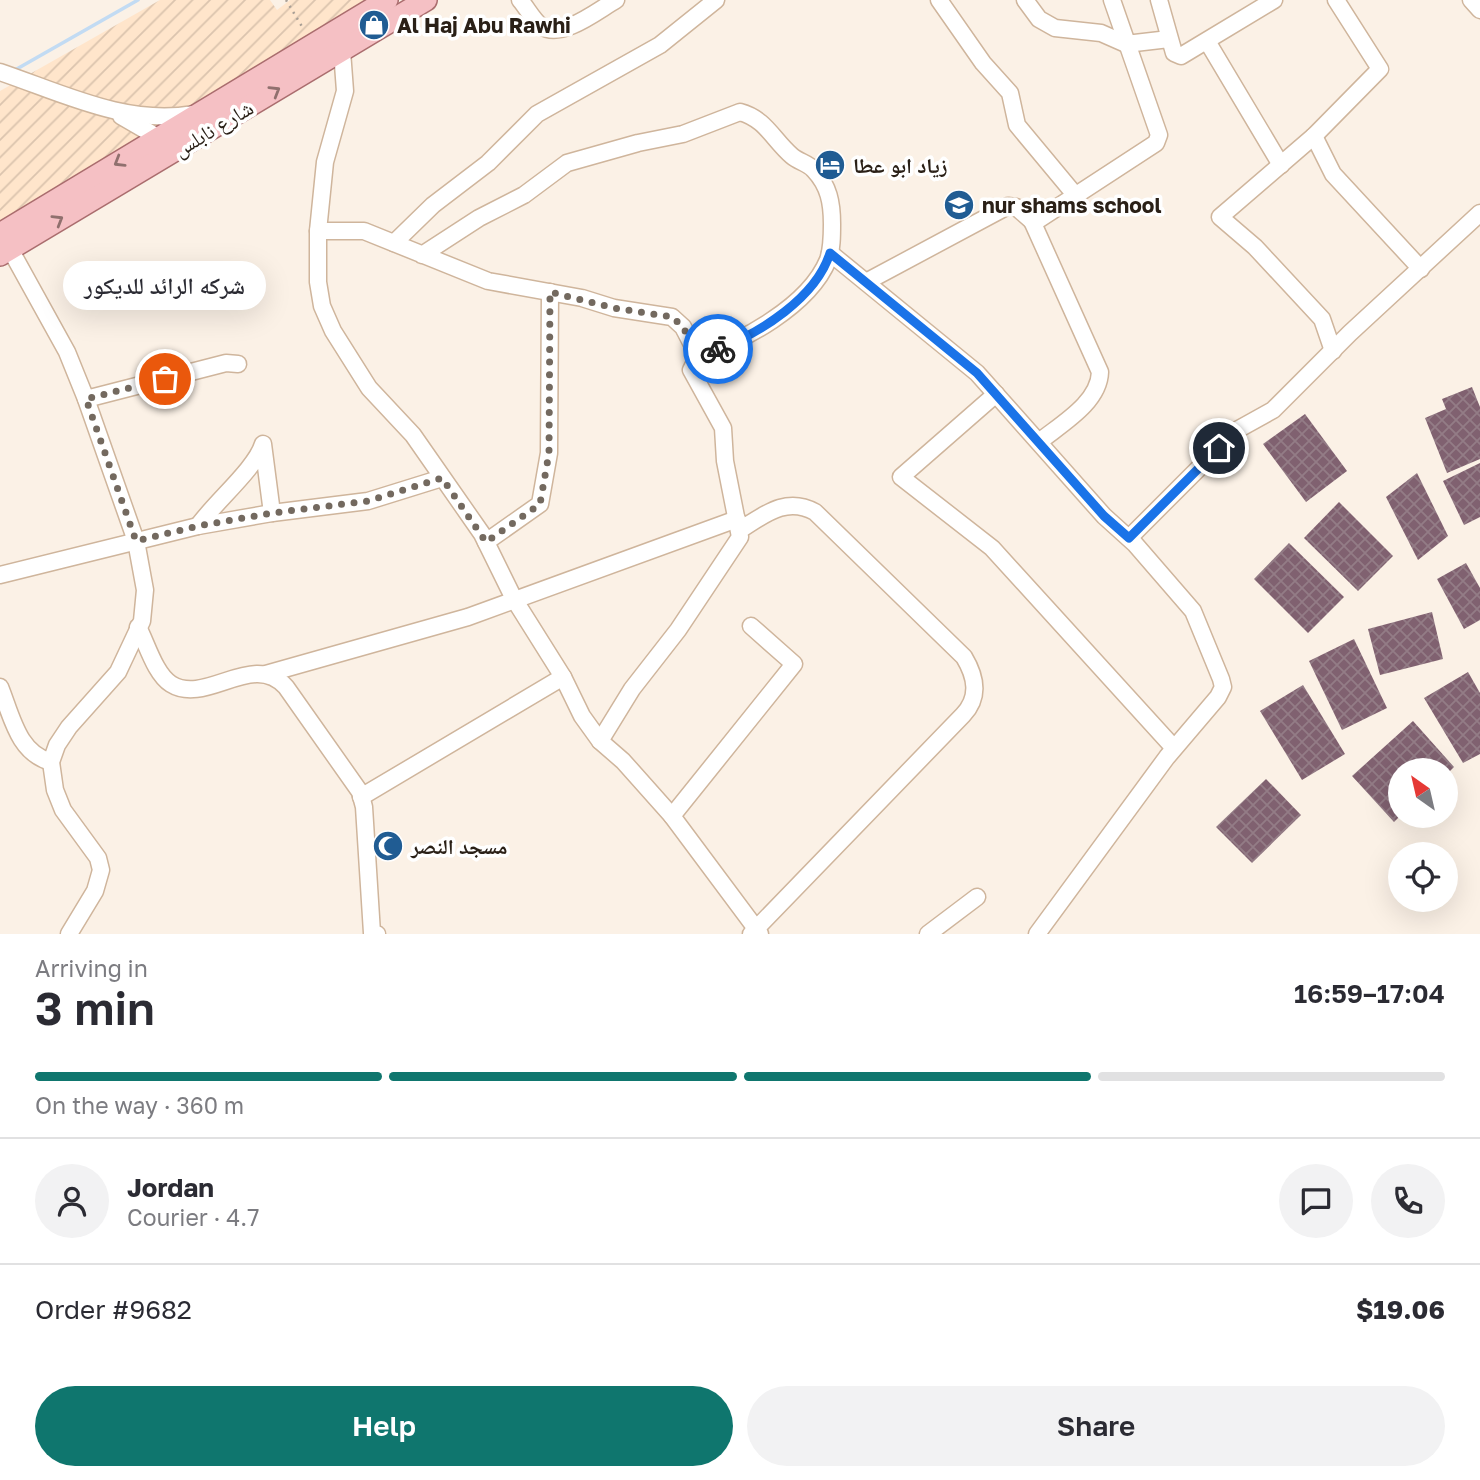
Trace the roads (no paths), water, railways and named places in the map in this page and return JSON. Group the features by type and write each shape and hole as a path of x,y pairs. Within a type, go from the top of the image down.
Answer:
{"main road":[{"name":"شارع نابلس","path":"3,246 159,138 387,0"},
{"name":"شارع نابلس","path":"3,246 426,0"}],"street":[{"path":"520,0 536,21 553,30 568,26 616,0"},
{"path":"394,243 433,205 488,163 537,114 660,45 716,0"},
{"path":"939,0 983,63 1010,93 1017,125 1076,196"},
{"path":"1025,0 1039,19 1055,28 1101,33 1126,44 1169,39"},
{"path":"1032,221 1076,196 1156,143 1159,135 1112,0"},
{"path":"1159,0 1174,53 1181,56 1274,0"},
{"path":"1333,351 1322,319 1255,247 1220,217 1314,136 1380,69 1336,0"},
{"path":"1471,0 1480,10"},
{"path":"1207,41 1281,165"},
{"path":"138,627 164,678 181,689 266,674 468,617 514,599 738,524 784,506 800,505 815,512 964,657 972,672 975,688 972,703 756,932 672,816 623,761 600,741 582,716 563,677 514,599 486,542 413,435 369,388 333,331 322,306 318,282 317,232 325,162 345,91 342,51"},
{"path":"0,72 113,111 159,138"},
{"path":"113,111 159,117 201,113"},
{"path":"422,255 479,218 524,195 567,163 638,143 683,134 740,112 764,124 789,154 813,169 831,199 830,253 818,277 778,315 745,337 698,356 691,370 722,423 725,461 738,524 738,542 678,630 632,689 600,741"},
{"path":"1314,136 1333,174 1421,270"},
{"path":"866,282 1008,206 1016,207 1032,221 1100,372 1097,390 1089,400 1039,442"},
{"path":"1129,538 1237,430 1273,410 1480,213"},
{"path":"317,232 364,231 488,281 550,292 614,308 672,317 683,327 698,356"},
{"path":"3,246 67,352 86,399 136,541 146,601 118,672 69,727 57,745 51,762 55,790 63,810 98,858 101,870 95,891 69,934"},
{"path":"830,253 968,365 1104,516 1129,538 1193,611 1222,679 1223,687 1218,697 1174,748 1037,934"},
{"path":"486,542 540,504 549,453 550,292"},
{"path":"86,399 226,363 238,364"},
{"path":"996,394 901,477 992,548 1174,748"},
{"path":"198,526 214,503 260,457 263,444 272,513"},
{"path":"0,575 198,526 368,501 442,478"},
{"path":"672,816 794,664 751,626"},
{"path":"266,674 286,687 361,797 374,934"},
{"path":"361,797 563,677"},
{"path":"2,698 23,743 32,754 51,762"},
{"path":"928,934 976,897"}],"waterway":[{"path":"15,70 138,0"}],"place":[{"name":"Al Haj Abu Rawhi","path":"374,25"},
{"name":"زياد ابو عطا","path":"830,165"},
{"name":"nur shams school","path":"959,205"},
{"name":"شركه الرائد للديكور","path":"165,379"},
{"name":"مسجد النصر","path":"388,846"}]}
